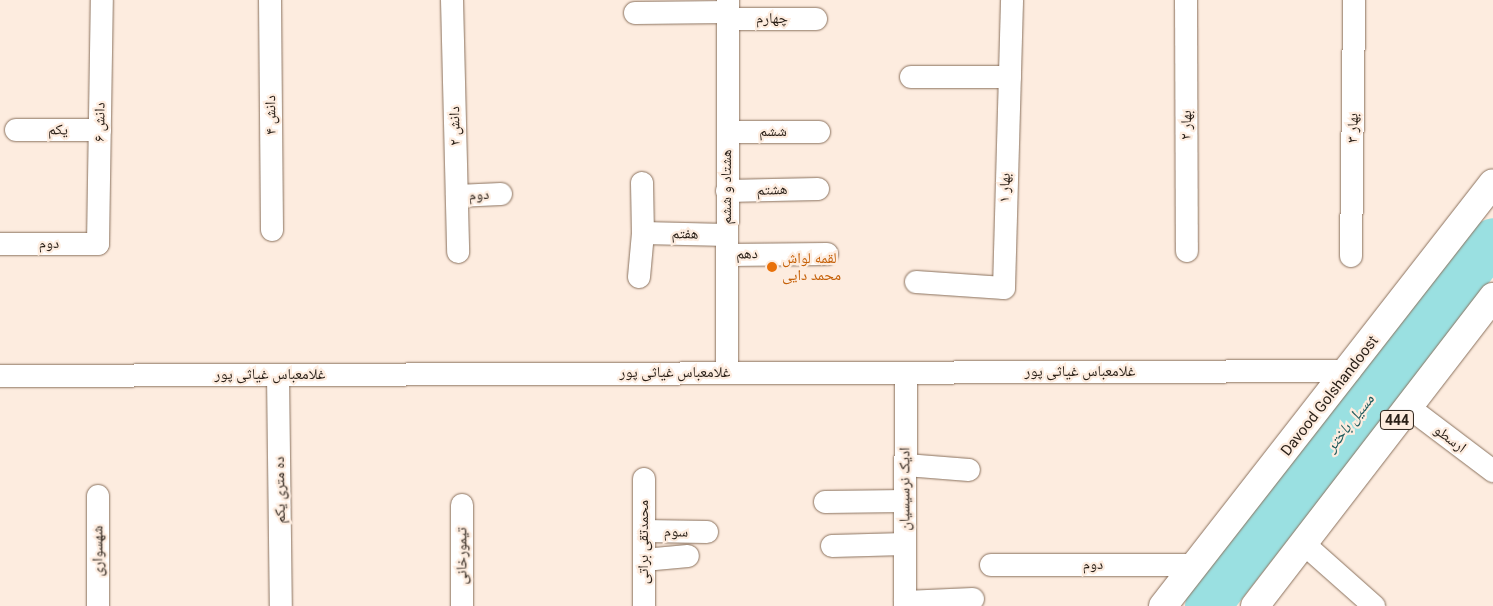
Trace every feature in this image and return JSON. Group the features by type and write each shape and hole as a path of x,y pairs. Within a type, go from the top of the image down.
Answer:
{"main road":[{"name":"Davood Golshandoost","path":"1163,606 1350,371 1493,183"},
{"name":"444","path":"1255,606 1407,406 1493,297"}],"street":[{"name":"دانش ۶","path":"98,244 102,0"},
{"name":"دانش ۴","path":"270,0 272,230"},
{"name":"دانش ۲","path":"452,0 458,252"},
{"name":"بهار ۱","path":"916,282 1004,288 1012,0"},
{"name":"بهار ۲","path":"1186,0 1188,251"},
{"name":"بهار ۳","path":"1351,256 1354,0"},
{"name":"چهارم","path":"635,13 728,10 816,19"},
{"name":"هشتاد و ششم","path":"727,373 728,10"},
{"path":"911,77 1010,77"},
{"name":"یکم","path":"16,130 100,130"},
{"name":"ششم","path":"728,132 819,132"},
{"path":"639,276 643,233 642,184"},
{"name":"هشتم","path":"727,191 818,189"},
{"name":"دوم","path":"457,196 501,194"},
{"name":"هفتم","path":"643,233 727,245"},
{"name":"دوم","path":"0,244 98,244"},
{"name":"دهم","path":"727,245 827,254"},
{"name":"غلامعباس غیاثی پور","path":"0,376 1350,371"},
{"name":"ادیک نرسیسیان","path":"905,604 906,373"},
{"name":"ده متری یکم","path":"278,375 282,606"},
{"name":"ارسطو","path":"1407,406 1493,471"},
{"path":"906,465 969,470"},
{"name":"محمدتقی براتی","path":"644,479 644,606"},
{"name":"شهسواری","path":"98,496 98,606"},
{"path":"825,502 905,500"},
{"name":"تیمورخانی","path":"462,505 462,606"},
{"name":"سوم","path":"644,531 707,532"},
{"path":"1303,543 1374,606"},
{"path":"832,546 905,544"},
{"path":"644,560 688,556"},
{"name":"دوم","path":"991,565 1196,565"},
{"path":"905,604 973,599"}],"waterway":[{"name":"مسیل باختر","path":"1207,606 1493,240"}],"place":[{"name":"لقمه لواش محمد دايى","path":"772,267"}]}
